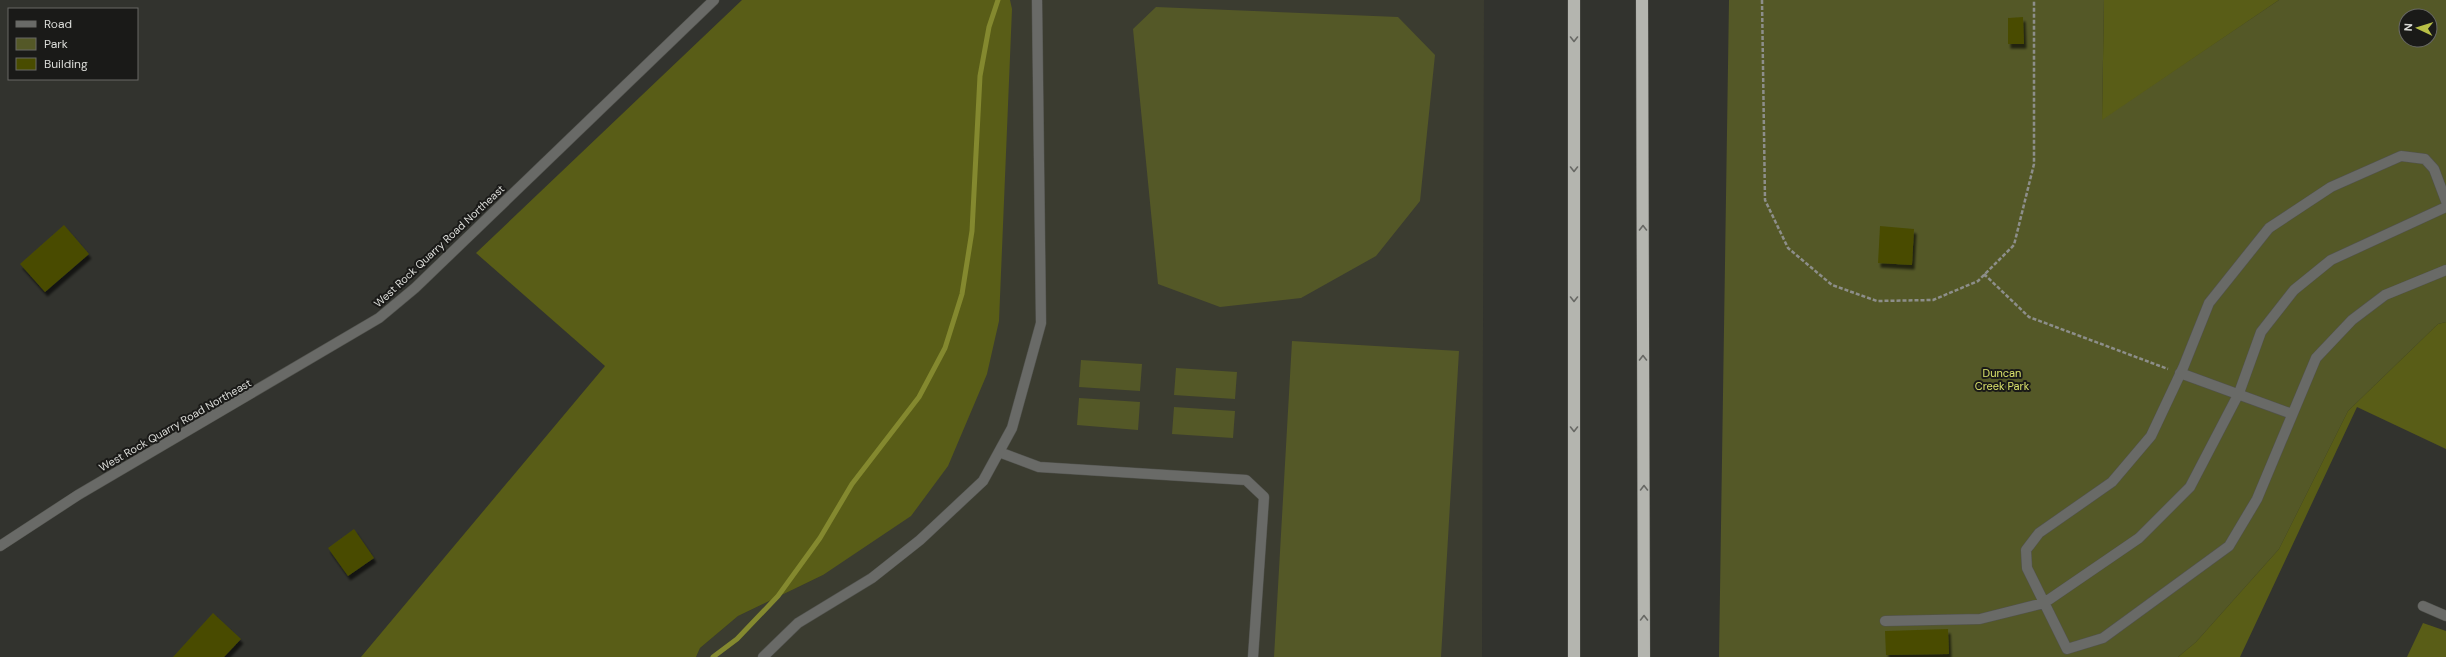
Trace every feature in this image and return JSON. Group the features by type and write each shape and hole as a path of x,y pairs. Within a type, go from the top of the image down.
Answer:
{"highway":[{"path":"1574,0 1574,657"},
{"path":"1642,0 1644,657"}],"street":[{"name":"West Rock Quarry Road Northeast","path":"0,546 78,495 379,318 415,288 714,0"},
{"path":"763,657 798,623 872,578 920,540 983,481 1012,428 1041,323 1037,0"},
{"path":"2446,201 2434,169 2425,159 2401,156 2331,187 2269,228 2209,303 2180,373 2151,436 2112,482 2039,533 2026,550 2027,568 2067,649 2103,638 2229,546 2257,499 2316,358 2352,320 2385,295 2446,270"},
{"path":"1885,621 1980,619 2044,603 2139,538 2190,488 2239,393 2261,332 2294,290 2330,260 2446,207"},
{"path":"2180,373 2239,393 2292,414"},
{"path":"999,452 1039,467 1246,480 1264,497 1253,657"},
{"path":"2423,606 2446,616"}],"path":[{"path":"1762,0 1765,200 1788,248 1832,285 1877,301 1933,300 1978,281 2014,245 2034,164 2034,0"},
{"path":"1984,274 2028,317 2084,339 2168,368"}],"shaded area":[{"path":"742,0 1010,0 1012,9 999,321 987,374 948,466 911,516 823,575 738,616 700,648 696,657 361,657 605,366 476,253"},
{"path":"1009,0 1484,0 1482,657 696,657 700,648 738,616 823,575"},
{"path":"2104,0 2279,0 2102,120"},
{"path":"2446,322 2446,449 2357,407 2240,657 2178,657 2196,642 2279,549 2348,411 2438,324"},
{"path":"2423,623 2446,631 2446,657 2407,657"}],"green space":[{"name":"Duncan Creek Park","path":"1729,0 2104,0 2102,119 2279,0 2446,0 2446,322 2438,324 2348,411 2279,549 2196,642 2178,657 1719,657"},
{"path":"1156,7 1398,17 1435,55 1420,201 1376,256 1301,298 1220,307 1158,284 1133,29"},
{"path":"1292,341 1459,351 1441,657 1274,657"},
{"path":"1081,360 1142,364 1140,391 1079,387"},
{"path":"1176,368 1237,372 1235,399 1174,395"},
{"path":"1079,398 1140,402 1138,430 1077,425"},
{"path":"1174,407 1235,411 1233,438 1172,434"}],"building":[{"path":"2023,17 2024,44 2008,44 2008,18"},
{"path":"64,225 89,254 45,292 20,264"},
{"path":"1880,226 1914,229 1912,265 1878,263"},
{"path":"354,529 374,558 348,576 328,548"},
{"path":"213,613 241,639 224,657 173,657"},
{"path":"1948,629 1949,654 1886,655 1885,631"}],"waterway":[{"path":"713,657 737,639 778,596 820,538 852,484 919,397 945,348 962,294 972,231 980,76 989,27 998,0"}]}
